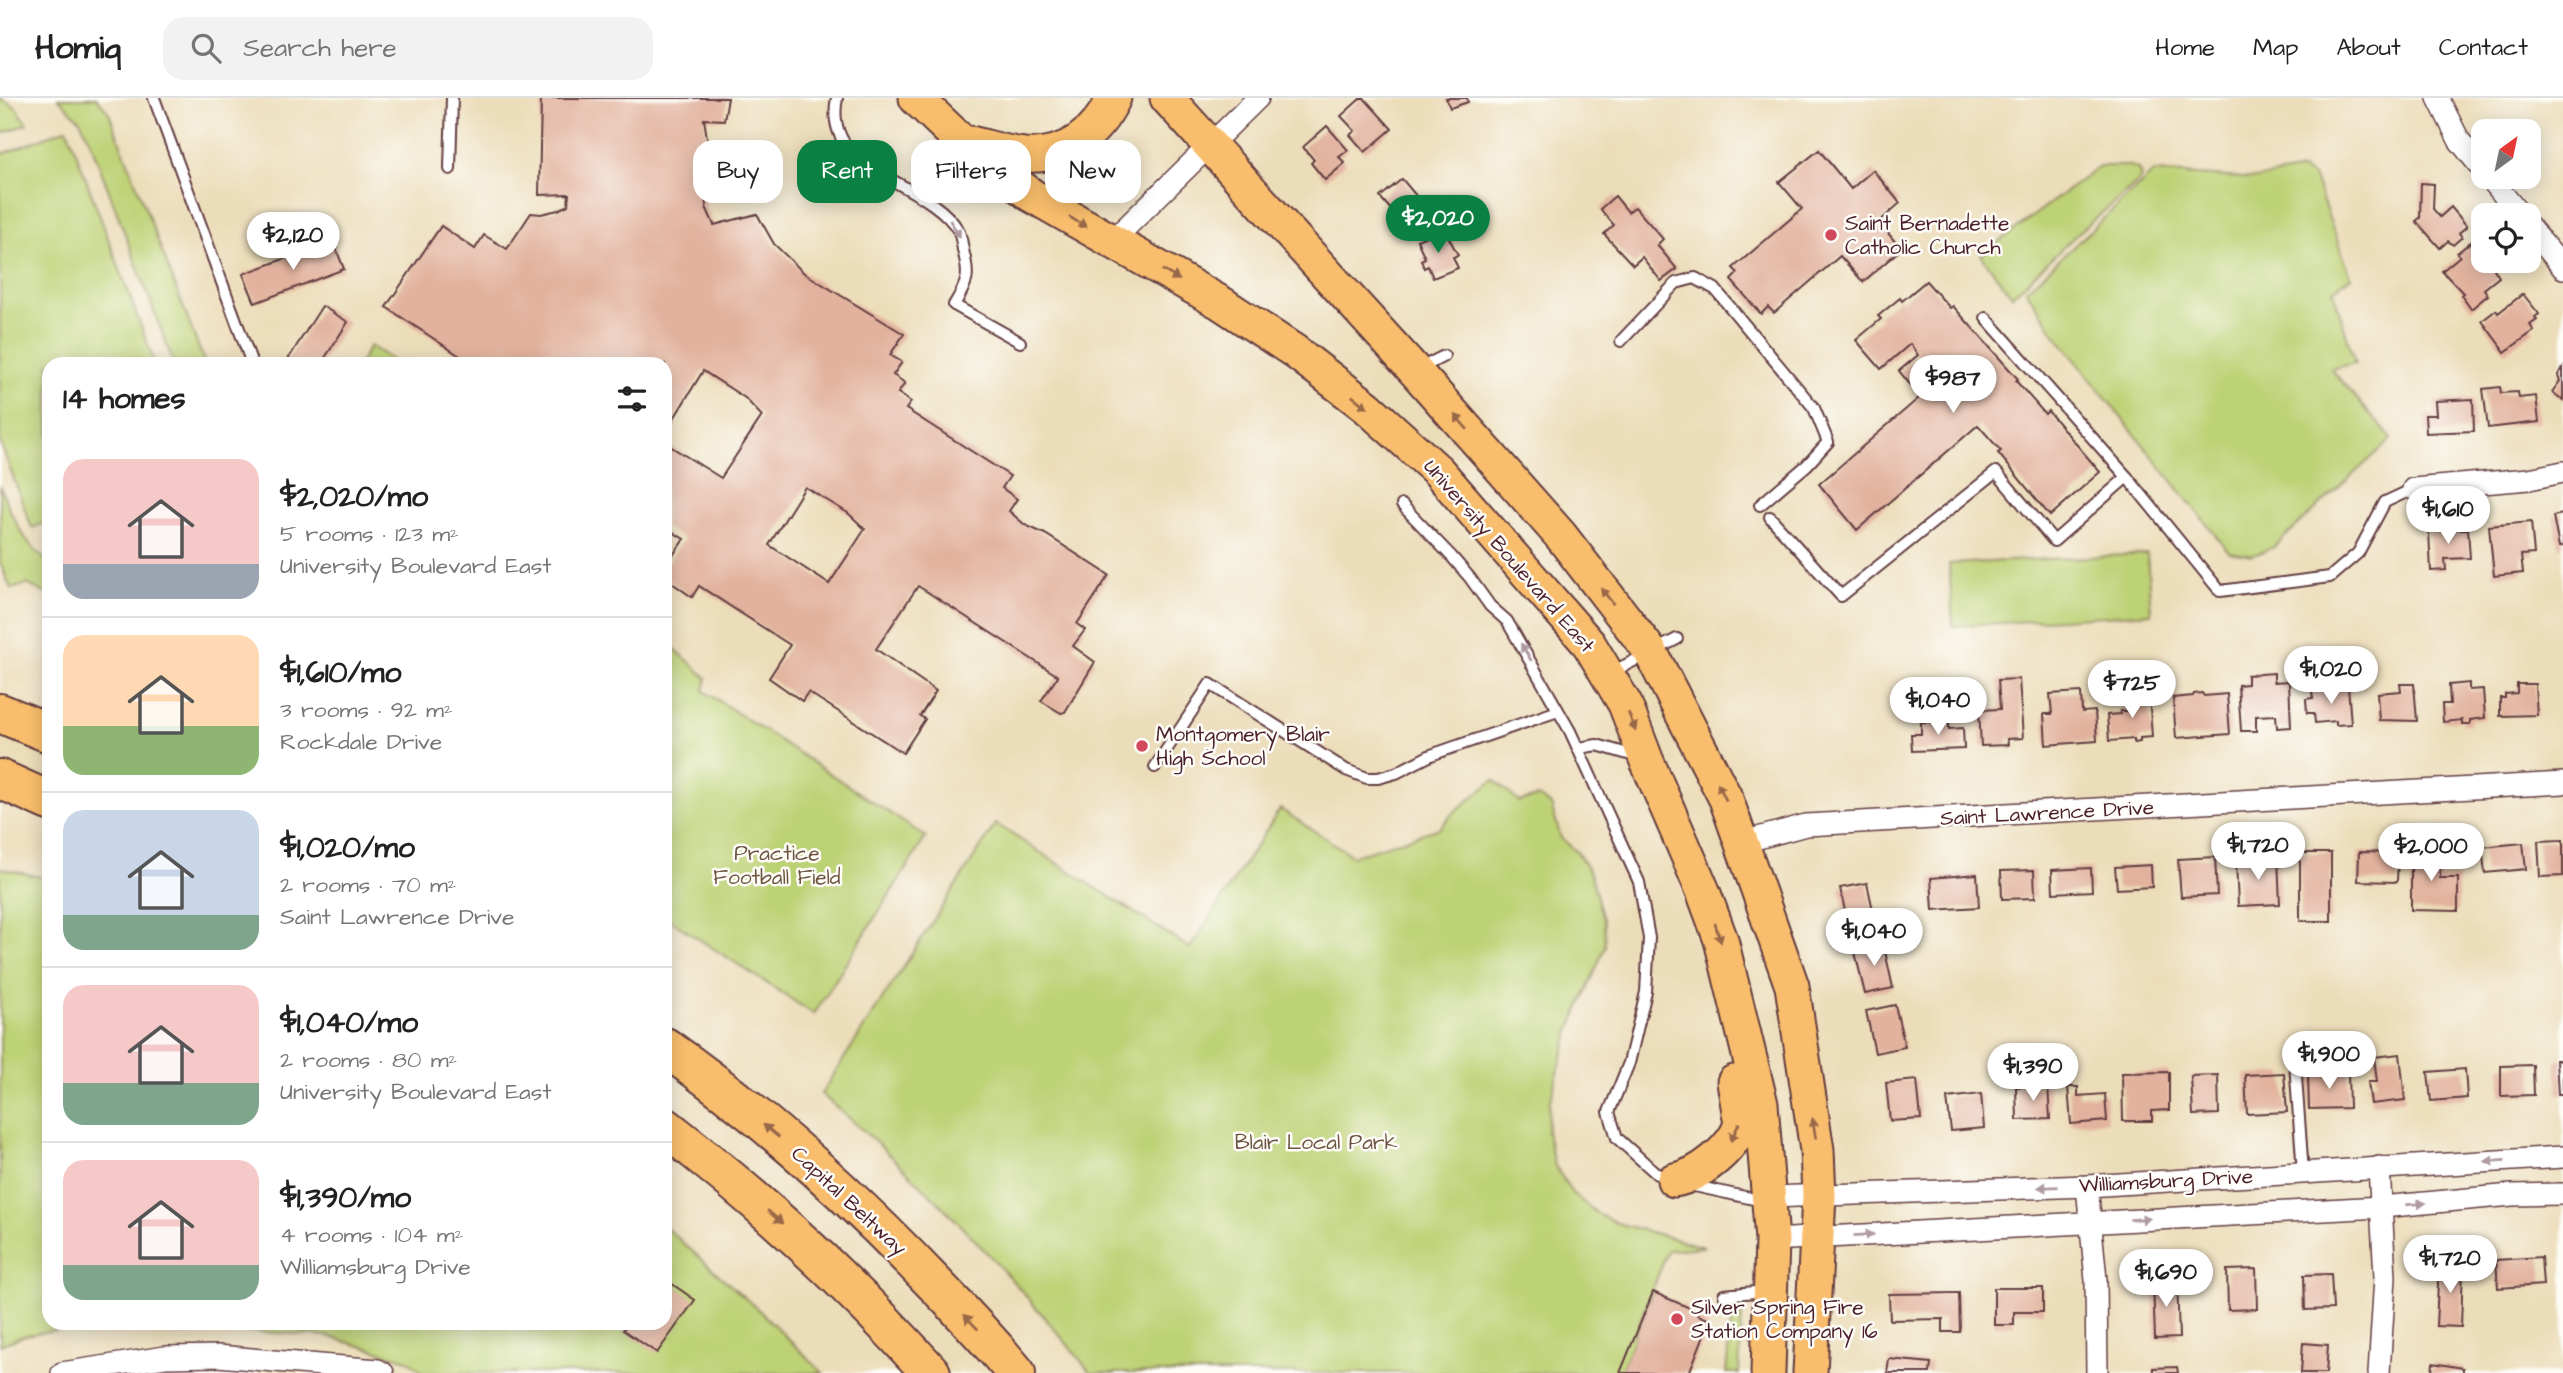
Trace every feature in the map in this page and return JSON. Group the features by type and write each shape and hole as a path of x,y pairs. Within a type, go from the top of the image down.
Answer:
{"highway":[{"path":"0,713 42,730"},
{"path":"0,779 42,797"},
{"path":"0,799 42,814"},
{"name":"Capital Beltway","path":"672,1053 793,1148 883,1231 996,1348 1016,1373"},
{"path":"672,1133 797,1235 849,1285 931,1373"}],"main road":[{"name":"University Boulevard East","path":"916,98 960,140"},
{"path":"1031,154 1052,153 1079,142 1103,120 1114,98"},
{"path":"1167,98 1210,145 1430,363 1561,536 1663,645 1743,842 1792,986 1817,1150 1819,1196 1810,1373"},
{"name":"University Boulevard East","path":"1031,195 1221,303 1294,351 1367,407 1438,471 1590,644 1625,704 1721,940 1761,1104 1772,1240 1768,1373"},
{"path":"1674,1180 1686,1178 1727,1148 1740,1128 1731,1069 1733,1042 1740,1018"}],"street":[{"path":"1112,241 1258,98"},
{"path":"2438,98 2459,140 2471,155"},
{"path":"2499,189 2510,203"},
{"path":"2541,241 2563,268"},
{"path":"2413,489 2529,480 2563,472"},
{"name":"Saint Lawrence Drive","path":"1743,842 1806,825 2563,783"},
{"name":"Williamsburg Drive","path":"1769,1200 2087,1186 2563,1157"},
{"path":"2379,1167 2385,1277 2379,1373"},
{"path":"2087,1186 2096,1280 2097,1373"},
{"name":"Williamsburg Drive","path":"1772,1240 2381,1207 2512,1195 2563,1194"},
{"path":"62,1373 165,1365 218,1356 378,1370 383,1373"}],"lane":[{"path":"154,98 249,357"},
{"path":"450,169 453,98"},
{"path":"837,98 833,115 841,142 870,167 943,212 959,231 969,270 964,289 954,305 1020,342"},
{"path":"1621,341 1676,284 1695,278 1715,289 1814,408 1828,442 1807,465 1760,505"},
{"path":"1986,318 2127,477 2220,591 2330,577 2358,553 2385,502 2413,489"},
{"path":"1770,517 1841,596 1996,472 2054,541 2127,477"},
{"path":"1402,505 1461,567 1490,606 1507,621 1579,748 1639,882 1649,937 1646,992 1629,1063 1609,1112 1617,1138 1657,1174 1769,1200"},
{"path":"1607,674 1663,645"},
{"path":"1155,767 1210,684 1346,770 1367,778 1396,773 1431,755 1558,711"},
{"path":"1579,748 1597,746 1646,759"},
{"path":"2294,1049 2303,1172"},
{"path":"1724,1295 1772,1290"}],"green space":[{"path":"0,98 16,107 27,124 0,134"},
{"path":"58,98 97,98 109,113 202,357 171,357 80,120"},
{"path":"67,128 152,357 42,357 42,524 32,528 0,442 0,155"},
{"path":"2100,166 2131,166 2138,169 2141,177 2012,296 1981,255"},
{"path":"2302,170 2314,178 2351,277 2333,290 2355,363 2331,369 2392,439 2274,547 2252,556 2229,552 2057,337 2026,290 2154,172 2256,179"},
{"path":"370,346 387,357 363,357"},
{"path":"0,486 13,518 42,557 42,592 27,584 11,589 0,563"},
{"path":"2147,554 2151,613 1953,626 1949,564"},
{"name":"Practice Football Field","path":"672,646 707,678 704,691 926,837 814,1014 672,922"},
{"name":"Blair Local Park","path":"1494,780 1519,802 1538,797 1551,805 1561,838 1577,852 1591,875 1604,924 1605,947 1569,1033 1550,1101 1547,1132 1554,1164 1572,1193 1599,1215 1617,1223 1704,1247 1668,1250 1620,1373 1091,1373 963,1227 894,1159 821,1094 996,824 1190,948 1280,809 1353,856 1440,828 1453,813"},
{"path":"0,868 42,877 42,1330 57,1330 26,1335 0,1345"},
{"path":"672,1233 762,1313 823,1373 423,1373 408,1360 327,1336 226,1330 672,1330"},
{"path":"1732,1311 1742,1312 1739,1373 1726,1373"}],"building":[{"path":"541,98 728,98 724,120 704,119 707,140 693,140 693,203 706,203 714,225 757,214 774,244 804,273 904,334 890,355 902,362 893,375 905,383 898,393 911,402 906,409 1010,476 1002,488 1017,499 1009,511 1025,525 1045,534 1109,575 1077,624 1085,630 1073,646 1095,662 1065,712 1061,713 1041,701 1058,676 918,586 876,649 936,691 920,716 925,719 903,753 808,692 802,701 769,678 790,645 699,586 692,597 672,583 672,557 684,539 672,531 672,447 721,478 762,416 745,398 703,371 672,422 672,357 461,357 386,307 441,226 475,249 484,235 507,249 531,213 541,214 568,205 569,194 539,195","holes":["805,487 848,513 865,529 829,584 769,545"]},
{"path":"1364,98 1392,129 1365,152 1350,135 1355,131 1341,116"},
{"path":"1446,98 1467,98 1468,102 1450,108"},
{"path":"1327,126 1348,150 1339,157 1345,163 1325,180 1311,163 1314,160 1303,147"},
{"name":"Saint Bernadette Catholic Church","path":"1819,150 1851,189 1873,170 1900,203 1879,222 1901,249 1863,282 1840,256 1774,313 1768,307 1761,314 1731,280 1738,273 1733,268 1802,209 1779,182"},
{"path":"1402,179 1433,216 1412,234 1380,197"},
{"path":"2421,183 2434,184 2433,209 2440,217 2451,207 2467,226 2459,233 2462,237 2453,245 2448,241 2440,248 2416,221 2420,218"},
{"path":"1615,196 1628,212 1635,207 1663,239 1657,245 1677,269 1661,281 1642,257 1633,265 1604,234 1614,225 1600,209"},
{"path":"1431,234 1433,240 1447,234 1458,255 1453,257 1458,268 1433,278 1428,266 1424,268 1421,260 1425,258 1417,240"},
{"path":"333,241 344,269 255,303 243,274"},
{"path":"2471,242 2471,273 2496,273 2499,277 2484,289 2488,295 2471,309 2461,295 2463,293 2442,271 2460,256 2457,253"},
{"path":"1926,281 1950,308 1953,306 2018,379 2016,381 2045,414 2048,411 2100,472 2050,516 1978,425 1857,530 1819,484 1941,379 1933,370 1912,387 1899,371 1918,355 1910,344 1881,369 1856,340 1881,319 1878,316"},
{"path":"2523,294 2539,314 2535,317 2537,320 2530,325 2534,331 2505,352 2482,321 2496,310 2498,313"},
{"path":"322,306 348,322 326,357 289,357"},
{"path":"2563,368 2563,400 2552,392 2560,381 2558,375"},
{"path":"2500,387 2501,393 2518,392 2519,398 2536,396 2539,422 2488,428 2483,389"},
{"path":"2473,399 2474,431 2426,433 2425,415 2436,415 2435,401"},
{"path":"2563,514 2563,546 2559,547 2553,516"},
{"path":"2531,522 2534,554 2521,555 2523,573 2494,576 2489,526"},
{"path":"2454,525 2454,529 2468,529 2470,558 2445,559 2446,570 2431,571 2429,532 2442,531 2442,526"},
{"path":"2274,673 2274,682 2289,681 2291,727 2277,728 2276,715 2256,716 2256,731 2241,731 2238,685 2247,684 2247,675"},
{"path":"2019,679 2023,738 2007,739 2008,745 1981,746 1979,710 2000,709 1998,680"},
{"path":"2469,683 2469,690 2483,689 2485,718 2470,720 2470,724 2462,724 2462,720 2443,722 2442,704 2450,704 2449,685"},
{"path":"2400,684 2414,684 2417,721 2379,720 2377,693 2401,691"},
{"path":"2517,684 2535,684 2537,715 2500,716 2500,698 2505,698 2505,694 2517,693"},
{"path":"2348,686 2351,724 2336,725 2336,721 2315,723 2314,713 2307,713 2306,699 2313,698 2312,691"},
{"path":"2081,692 2082,712 2095,711 2097,741 2046,745 2044,714 2052,714 2050,694"},
{"path":"2149,693 2152,737 2140,738 2140,742 2134,743 2134,739 2109,741 2107,715 2126,711 2125,695"},
{"path":"2202,693 2204,696 2227,694 2230,734 2176,738 2173,698"},
{"path":"1949,721 1949,729 1963,728 1964,749 1912,751 1911,734 1921,734 1921,722"},
{"path":"2563,840 2563,876 2540,877 2538,841"},
{"path":"2523,843 2526,869 2485,873 2482,847"},
{"path":"2411,848 2440,848 2440,878 2458,878 2458,911 2411,910"},
{"path":"2359,852 2398,853 2397,882 2358,881"},
{"path":"2300,853 2331,853 2331,921 2300,921"},
{"path":"2215,857 2217,895 2181,897 2178,859"},
{"path":"2278,857 2280,904 2238,906 2236,860"},
{"path":"2151,865 2152,887 2117,889 2115,867"},
{"path":"2091,868 2092,891 2053,893 2052,870"},
{"path":"2034,870 2035,898 2002,899 2001,871"},
{"path":"1977,874 1979,907 1933,910 1931,878"},
{"path":"1867,883 1877,928 1850,934 1840,888"},
{"path":"1883,942 1893,988 1865,994 1854,948"},
{"path":"1895,1005 1905,1047 1875,1053 1866,1011"},
{"path":"2400,1054 2405,1100 2371,1104 2368,1082 2377,1082 2374,1057"},
{"path":"2556,1060 2563,1060 2563,1094 2558,1094"},
{"path":"2533,1065 2534,1095 2501,1096 2501,1066"},
{"path":"2465,1069 2467,1098 2431,1101 2428,1072"},
{"path":"2169,1072 2169,1110 2152,1111 2152,1121 2123,1121 2122,1073"},
{"path":"2348,1072 2349,1108 2309,1109 2308,1074"},
{"path":"2284,1073 2287,1112 2247,1114 2245,1075"},
{"path":"2218,1075 2219,1114 2193,1115 2191,1076"},
{"path":"1917,1080 1921,1119 1890,1121 1886,1083"},
{"path":"2048,1085 2050,1119 2017,1120 2016,1087"},
{"path":"2068,1087 2078,1087 2078,1096 2105,1094 2107,1121 2071,1124"},
{"path":"1981,1094 1984,1128 1951,1131 1947,1098"},
{"path":"2541,1257 2543,1285 2498,1288 2496,1260"},
{"path":"2439,1262 2463,1263 2461,1327 2436,1326"},
{"path":"2256,1269 2257,1309 2228,1310 2227,1270"},
{"path":"2331,1274 2333,1309 2305,1310 2304,1275"},
{"path":"2153,1279 2177,1279 2179,1338 2155,1339"},
{"path":"672,1284 695,1300 657,1353 623,1330 672,1330"},
{"path":"1994,1288 2043,1288 2043,1312 2014,1312 2014,1325 1994,1325"},
{"path":"1653,1292 1699,1312 1698,1315 1710,1320 1689,1373 1620,1373"},
{"path":"1959,1293 1960,1332 1943,1332 1943,1319 1890,1320 1889,1294"},
{"path":"2303,1343 2328,1345 2326,1373 2301,1373"},
{"path":"1889,1359 1931,1363 1930,1373 1887,1373"},
{"path":"2433,1363 2463,1368 2463,1373 2432,1373"},
{"path":"2177,1367 2178,1373 2153,1373 2153,1368"}],"place":[{"name":"Saint Bernadette Catholic Church","path":"1831,235"},
{"name":"Montgomery Blair High School","path":"1142,746"},
{"name":"Silver Spring Fire Station Company 16","path":"1677,1319"}]}
